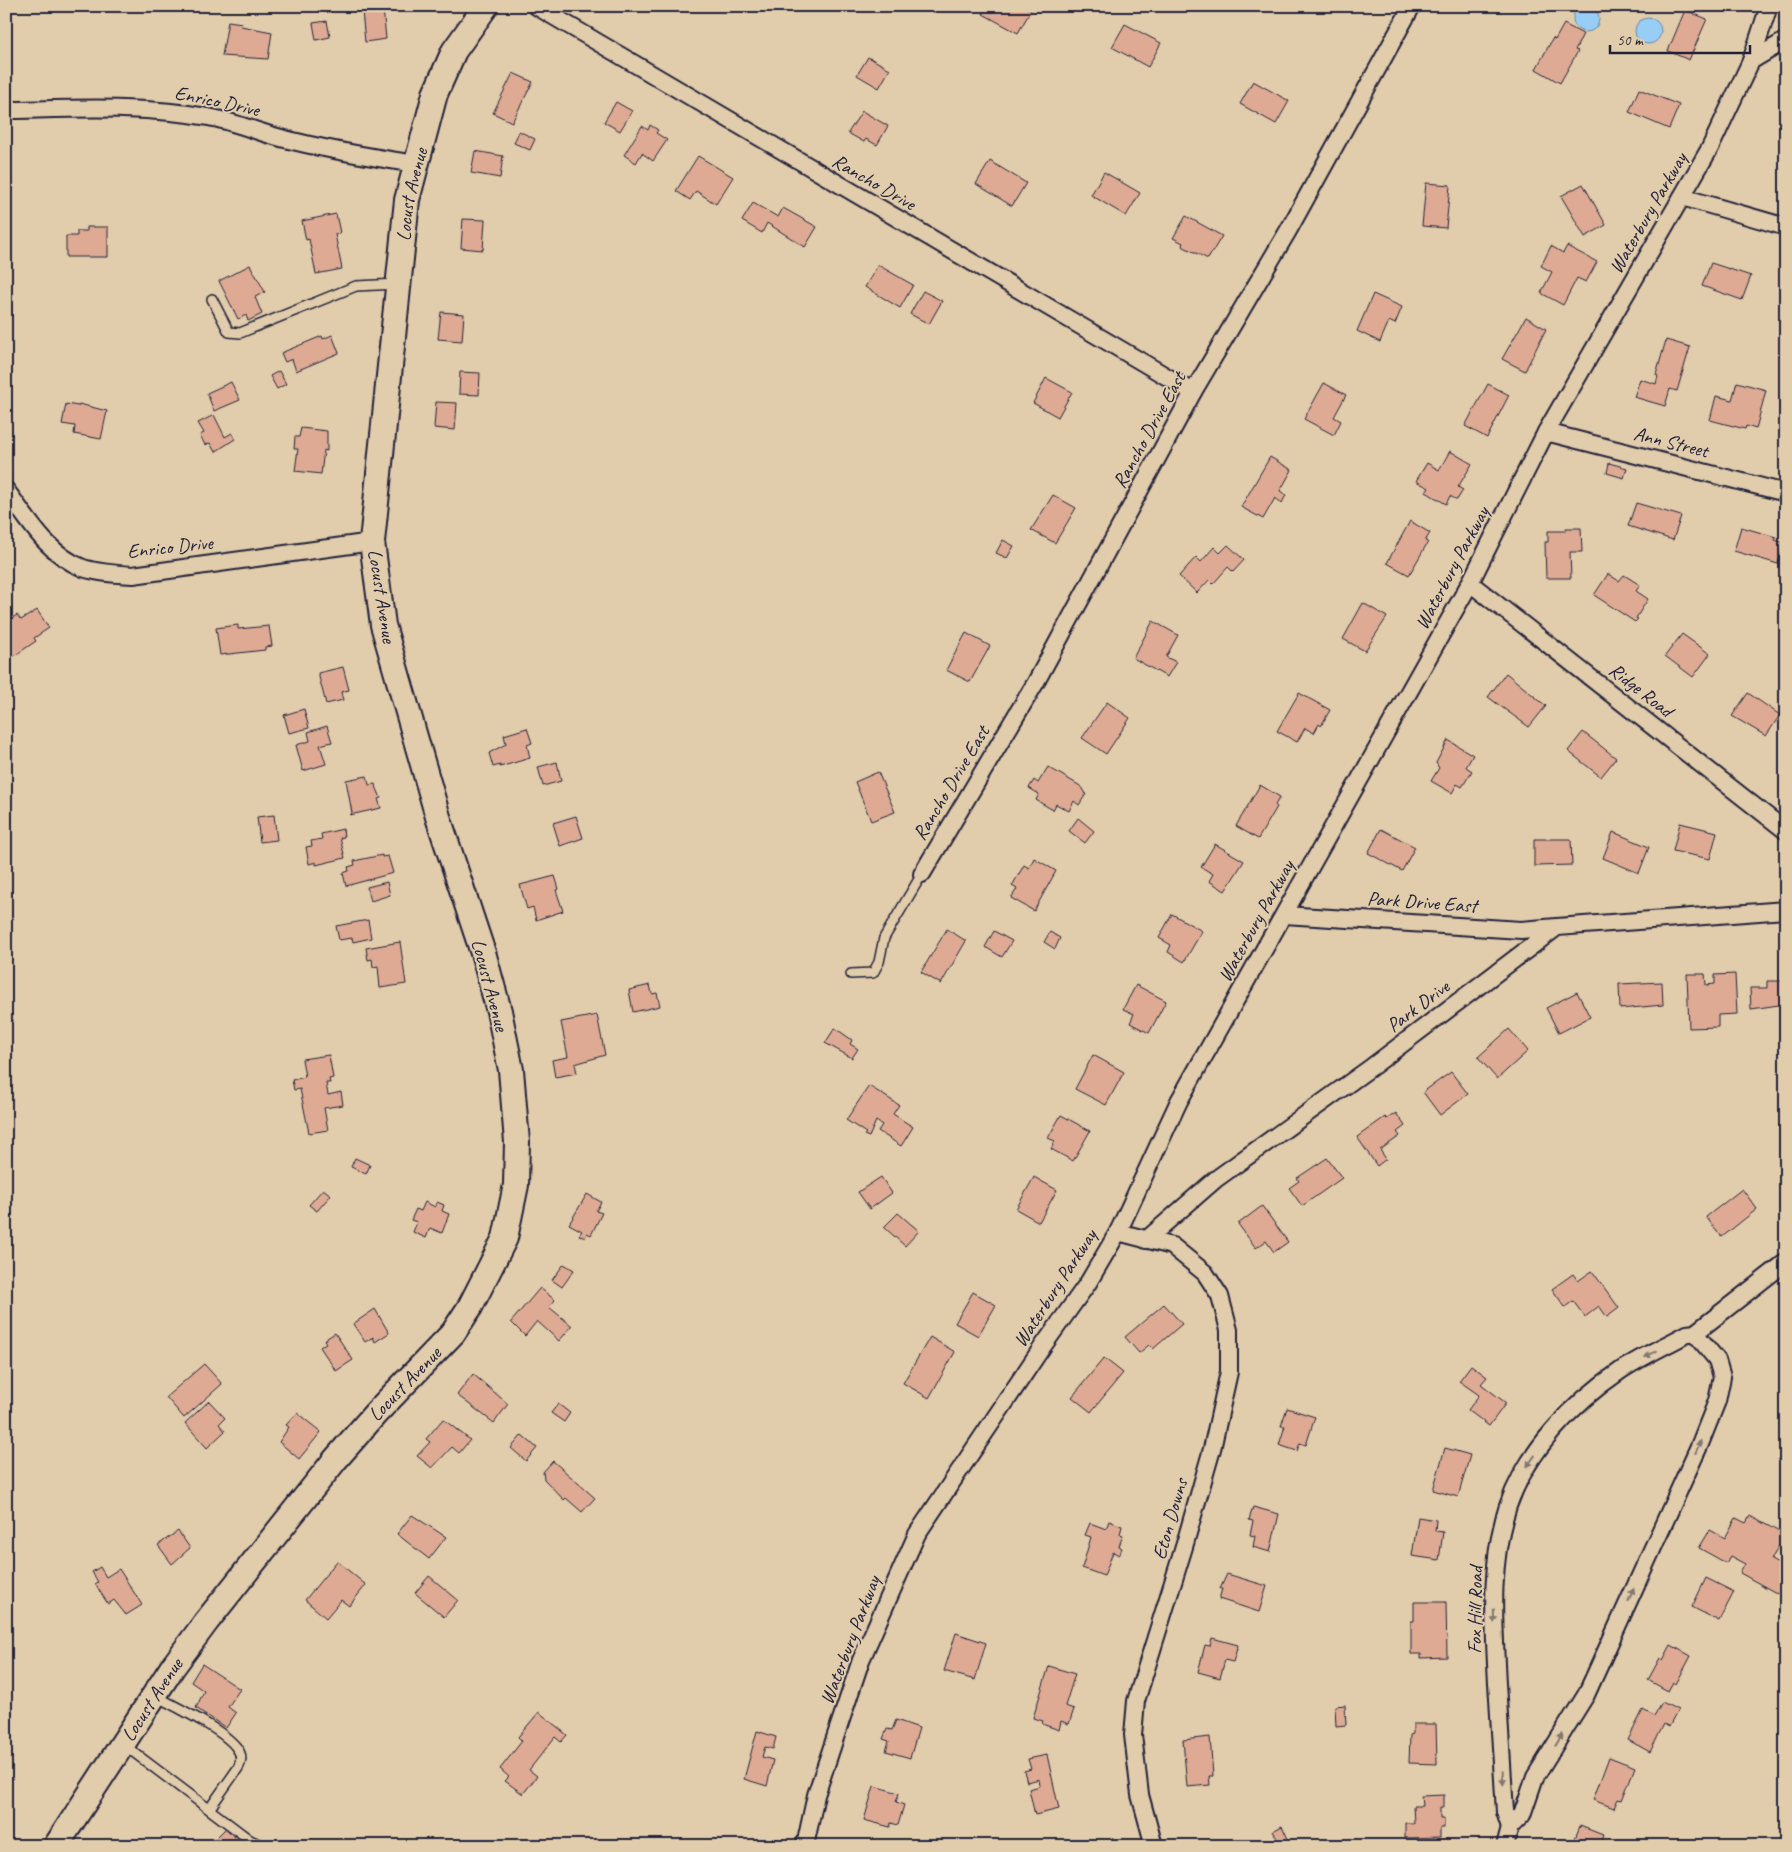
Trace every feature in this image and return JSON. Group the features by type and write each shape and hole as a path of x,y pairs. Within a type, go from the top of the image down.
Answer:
{"street":[{"name":"Locust Avenue","path":"56,1846 154,1695 206,1622 334,1460 375,1414 453,1333 470,1308 505,1238 516,1185 517,1142 511,1070 499,1011 484,956 438,817 383,625 372,542 407,200 435,94 454,51 486,6"},
{"name":"Rancho Drive","path":"536,6 1193,392"},
{"name":"Rancho Drive East","path":"922,874 1036,682 1193,392 1288,230 1412,6"},
{"name":"Waterbury Parkway","path":"805,1846 816,1795 861,1660 917,1534 1043,1346 1088,1284 1118,1232 1179,1101 1470,583 1546,432 1710,148 1751,61 1770,6"},
{"path":"1751,61 1786,40"},
{"name":"Enrico Drive","path":"6,110 114,109 167,111 210,117 279,138 349,154 416,164"},
{"path":"1682,197 1786,227"},
{"name":"Ann Street","path":"1546,432 1786,493"},
{"name":"Enrico Drive","path":"6,490 43,541 65,558 83,568 104,572 133,575 372,542"},
{"name":"Ridge Road","path":"1470,583 1786,831"},
{"path":"1557,927 1786,910"},
{"name":"Park Drive East","path":"1284,914 1521,930 1557,927"},
{"name":"Park Drive","path":"1146,1240 1216,1179 1373,1066 1557,927"},
{"path":"1118,1232 1146,1240"},
{"name":"Eton Downs","path":"1146,1240 1172,1246 1205,1273 1220,1296 1229,1330 1230,1372 1212,1449 1184,1547 1136,1701 1133,1735 1140,1795 1154,1846"},
{"name":"Fox Hill Road","path":"1510,1827 1505,1812 1493,1582 1502,1527 1509,1504 1524,1472 1541,1447 1580,1402 1621,1370 1687,1334 1695,1333 1786,1262"},
{"name":"Fox Hill Road","path":"1505,1846 1510,1827 1522,1815 1535,1777 1586,1695 1700,1444 1717,1401 1722,1377 1717,1360 1695,1333"}],"lane":[{"path":"212,299 229,332 240,334 356,286 398,284"},
{"path":"851,974 873,973 879,962 884,938 922,874"},
{"path":"154,1695 213,1729 229,1740 240,1753 242,1761 210,1808"},
{"path":"122,1743 250,1840 263,1846"}],"water":[{"path":"1586,6 1595,10 1599,19 1595,28 1586,32 1577,28 1573,19 1577,10"},
{"path":"1648,18 1657,22 1661,31 1657,40 1648,44 1639,40 1635,31 1639,22"}],"building":[{"path":"987,6 1024,6 1031,10 1018,33 983,14"},
{"path":"383,8 386,39 365,42 362,11"},
{"path":"1685,10 1707,19 1689,60 1668,51"},
{"path":"228,21 242,23 241,26 272,32 268,59 222,56"},
{"path":"327,21 330,37 316,40 313,23"},
{"path":"1125,24 1161,43 1148,67 1112,47"},
{"path":"1564,24 1583,34 1575,50 1578,51 1560,83 1536,69 1553,38 1555,40"},
{"path":"868,57 890,69 879,88 857,75"},
{"path":"513,73 533,82 512,122 493,113"},
{"path":"1253,81 1289,101 1276,124 1240,104"},
{"path":"1639,89 1679,105 1669,129 1629,112"},
{"path":"616,102 632,111 620,131 604,122"},
{"path":"862,111 888,126 877,145 866,139 864,142 848,133"},
{"path":"650,125 658,130 656,133 667,140 653,161 642,153 636,163 624,155 642,126 648,130"},
{"path":"519,131 535,139 530,150 514,143"},
{"path":"475,151 503,156 500,178 471,173"},
{"path":"698,156 733,177 716,204 696,191 690,200 676,191"},
{"path":"990,161 1026,183 1012,206 976,184"},
{"path":"1104,172 1140,193 1126,216 1091,195"},
{"path":"1426,183 1450,185 1446,228 1422,226"},
{"path":"1583,184 1606,225 1585,237 1561,196"},
{"path":"753,203 778,217 783,208 817,227 805,247 767,223 762,233 742,221"},
{"path":"336,214 340,233 335,234 342,269 316,274 309,239 306,240 302,221"},
{"path":"1186,216 1222,236 1208,259 1182,246 1183,243 1173,238"},
{"path":"463,219 485,220 483,250 461,248"},
{"path":"87,227 108,227 108,257 66,257 66,236 77,236 77,231 87,231"},
{"path":"1551,246 1563,253 1567,246 1597,262 1586,282 1577,278 1563,305 1541,293 1552,272 1541,266"},
{"path":"1711,263 1751,276 1742,300 1702,286"},
{"path":"250,265 265,292 255,297 262,314 248,321 246,315 238,319 219,281"},
{"path":"878,265 913,285 900,308 865,287"},
{"path":"923,291 942,301 929,324 910,314"},
{"path":"1373,294 1402,307 1395,324 1389,321 1380,342 1357,331"},
{"path":"441,312 464,314 462,341 438,339"},
{"path":"1526,317 1546,329 1525,371 1502,359"},
{"path":"332,335 339,353 296,371 292,359 285,362 281,353 322,336 323,339"},
{"path":"1666,340 1690,347 1677,391 1670,389 1665,406 1634,397 1640,379 1656,384 1658,376 1656,375"},
{"path":"279,371 286,384 277,389 270,376"},
{"path":"460,372 480,373 479,395 459,394"},
{"path":"1046,378 1072,392 1058,417 1033,403"},
{"path":"231,382 240,400 214,411 207,393"},
{"path":"1737,382 1766,390 1756,429 1746,426 1745,429 1710,420 1716,396 1732,400"},
{"path":"1324,383 1346,395 1334,417 1341,421 1334,435 1304,419"},
{"path":"1488,384 1509,395 1487,438 1465,426"},
{"path":"436,402 457,403 455,430 434,428"},
{"path":"66,404 78,406 79,404 107,411 101,439 74,434 75,426 62,424"},
{"path":"214,415 225,437 232,433 235,439 215,452 210,443 205,445 200,435 204,433 198,423"},
{"path":"301,428 327,431 327,451 324,450 321,474 295,471 298,449 294,449 295,437 299,437"},
{"path":"1450,451 1472,464 1458,487 1463,490 1457,500 1450,496 1446,504 1426,492 1429,488 1416,481 1427,463 1439,470"},
{"path":"1270,457 1292,470 1280,491 1286,495 1282,503 1275,498 1263,519 1241,507"},
{"path":"1609,463 1627,468 1624,478 1607,473"},
{"path":"1053,495 1076,508 1055,543 1031,530"},
{"path":"1636,503 1681,516 1673,540 1628,526"},
{"path":"1410,521 1430,533 1425,541 1428,542 1409,575 1387,563"},
{"path":"1741,527 1776,537 1775,540 1784,543 1778,564 1734,551"},
{"path":"1566,528 1581,528 1582,552 1570,552 1571,578 1546,578 1545,542 1548,542 1548,531 1566,531"},
{"path":"1003,540 1014,546 1007,558 996,553"},
{"path":"1228,545 1244,560 1233,572 1228,567 1213,584 1209,580 1197,593 1179,576 1196,557 1201,562 1214,547 1220,553"},
{"path":"1608,574 1619,581 1624,575 1640,585 1636,591 1648,599 1635,622 1594,595"},
{"path":"1363,603 1387,617 1365,651 1343,639"},
{"path":"37,610 49,628 34,638 36,641 7,661 6,622 17,615 21,620"},
{"path":"1153,621 1178,635 1166,657 1176,662 1167,677 1133,658"},
{"path":"238,625 238,629 269,626 272,646 265,647 265,650 220,655 216,628"},
{"path":"966,633 990,646 970,682 946,670"},
{"path":"1682,634 1710,654 1693,677 1665,656"},
{"path":"343,667 349,690 341,692 343,700 326,704 318,673"},
{"path":"1506,673 1546,706 1529,727 1488,697"},
{"path":"1299,693 1330,710 1321,726 1319,724 1314,733 1305,728 1297,742 1277,731"},
{"path":"1748,693 1780,715 1766,736 1732,716"},
{"path":"1107,702 1130,718 1106,754 1082,738"},
{"path":"304,709 309,728 289,733 284,715"},
{"path":"327,726 332,742 320,745 326,764 303,771 296,745 310,741 308,732"},
{"path":"527,728 532,743 527,745 530,758 500,767 500,765 493,767 489,753 506,744 504,735"},
{"path":"1583,732 1616,758 1601,777 1568,751"},
{"path":"1448,740 1473,755 1466,767 1472,771 1462,787 1457,784 1452,793 1431,781 1439,768 1436,763"},
{"path":"557,762 561,781 543,786 538,767"},
{"path":"1048,767 1082,787 1086,794 1079,805 1074,801 1069,811 1056,804 1053,810 1036,800 1039,794 1029,788 1034,780 1038,783"},
{"path":"878,772 895,812 871,821 855,782"},
{"path":"367,776 369,785 375,784 381,798 378,799 381,808 350,815 352,813 346,780"},
{"path":"1260,785 1280,797 1275,805 1277,807 1258,839 1236,826"},
{"path":"274,815 277,840 260,842 257,817"},
{"path":"576,816 583,838 560,846 553,823"},
{"path":"1078,818 1094,831 1085,843 1069,831"},
{"path":"1680,823 1717,832 1710,859 1673,851"},
{"path":"343,829 344,837 340,838 345,858 316,865 316,862 309,864 306,847 312,846 311,841 322,839 321,834"},
{"path":"1381,829 1415,847 1402,871 1368,853"},
{"path":"1613,832 1649,847 1639,873 1603,858"},
{"path":"1534,839 1571,839 1572,865 1534,866"},
{"path":"1215,844 1244,861 1225,891 1209,881 1213,874 1201,867"},
{"path":"382,855 382,857 388,856 393,873 346,886 343,873 349,871 348,867 355,865 354,861"},
{"path":"1034,858 1056,871 1034,911 1011,898 1017,889 1012,886 1024,865 1029,868"},
{"path":"555,876 559,889 556,890 563,911 536,920 533,907 527,909 520,885"},
{"path":"387,882 390,895 371,901 367,887"},
{"path":"1172,914 1202,931 1184,962 1168,952 1171,945 1159,938"},
{"path":"368,920 371,938 353,942 352,938 339,940 336,926"},
{"path":"947,929 966,941 941,984 921,972"},
{"path":"994,931 1012,941 1002,957 985,947"},
{"path":"1050,932 1060,938 1055,949 1044,942"},
{"path":"400,942 406,984 380,988 378,966 373,967 372,959 368,960 366,948"},
{"path":"1687,974 1705,974 1706,985 1715,984 1715,975 1735,974 1737,1014 1718,1015 1718,1027 1689,1028"},
{"path":"1767,981 1786,981 1786,1004 1751,1009 1750,988 1767,988"},
{"path":"1662,982 1663,1005 1620,1009 1619,984"},
{"path":"650,985 652,994 657,993 660,1006 633,1012 629,990"},
{"path":"1136,985 1166,1001 1149,1033 1130,1023 1134,1014 1123,1009"},
{"path":"1577,992 1590,1017 1559,1033 1546,1008"},
{"path":"597,1015 605,1055 575,1064 577,1073 555,1077 552,1060 568,1057 561,1022"},
{"path":"835,1028 852,1040 850,1044 858,1049 852,1058 825,1043"},
{"path":"1509,1029 1528,1051 1497,1079 1478,1057"},
{"path":"329,1055 333,1078 329,1079 330,1083 326,1083 328,1095 341,1092 343,1105 324,1108 328,1130 309,1133 300,1089 294,1090 292,1080 305,1077 302,1059"},
{"path":"1093,1055 1124,1072 1106,1105 1075,1089"},
{"path":"1451,1072 1468,1094 1440,1115 1423,1092"},
{"path":"869,1086 899,1105 893,1114 913,1127 901,1146 878,1131 882,1125 876,1121 869,1137 846,1120"},
{"path":"1396,1113 1405,1126 1397,1132 1400,1136 1380,1150 1386,1159 1377,1166 1357,1137 1385,1117 1387,1119"},
{"path":"1061,1115 1090,1131 1073,1161 1051,1149 1055,1141 1048,1138"},
{"path":"355,1158 370,1165 366,1174 351,1167"},
{"path":"1327,1158 1342,1178 1302,1206 1289,1188 1299,1181 1297,1178"},
{"path":"881,1177 892,1193 870,1209 858,1192"},
{"path":"1034,1177 1057,1190 1039,1222 1016,1209"},
{"path":"323,1189 331,1195 317,1211 309,1205"},
{"path":"1742,1189 1757,1209 1722,1237 1706,1217"},
{"path":"587,1194 601,1202 596,1211 602,1213 591,1235 587,1233 585,1238 579,1235 582,1231 569,1224"},
{"path":"425,1202 435,1207 437,1202 444,1205 442,1211 449,1214 442,1233 430,1228 426,1238 413,1232 417,1222 411,1220 416,1209 421,1211"},
{"path":"1262,1206 1288,1242 1274,1252 1266,1241 1256,1248 1238,1224"},
{"path":"898,1213 919,1231 905,1246 884,1227"},
{"path":"564,1264 574,1270 562,1287 552,1280"},
{"path":"1592,1271 1619,1308 1607,1317 1599,1306 1585,1317 1573,1301 1565,1307 1552,1289 1573,1274 1578,1281"},
{"path":"540,1288 555,1300 549,1307 572,1326 559,1341 537,1321 525,1336 511,1322"},
{"path":"973,1292 996,1305 978,1336 955,1323"},
{"path":"1164,1304 1182,1324 1153,1349 1149,1345 1139,1353 1125,1337"},
{"path":"375,1309 389,1333 375,1342 373,1337 365,1342 353,1324"},
{"path":"335,1333 353,1360 336,1371 320,1347 326,1343 324,1340"},
{"path":"930,1337 955,1352 929,1398 903,1383"},
{"path":"1104,1358 1123,1373 1091,1412 1072,1397"},
{"path":"204,1364 222,1384 184,1418 166,1397"},
{"path":"1471,1365 1487,1377 1481,1384 1506,1403 1489,1426 1468,1410 1479,1395 1459,1381"},
{"path":"473,1374 508,1404 494,1423 457,1395"},
{"path":"209,1401 225,1418 219,1424 225,1431 207,1448 185,1423"},
{"path":"558,1404 570,1413 564,1422 551,1413"},
{"path":"1287,1408 1315,1417 1306,1445 1300,1443 1297,1451 1279,1445 1285,1426 1281,1426"},
{"path":"297,1413 321,1432 299,1459 279,1442 289,1427 286,1425"},
{"path":"443,1419 470,1440 459,1453 452,1447 432,1468 417,1456 430,1442 426,1439"},
{"path":"522,1435 537,1448 526,1461 511,1448"},
{"path":"1445,1448 1470,1455 1458,1497 1433,1490"},
{"path":"553,1461 595,1498 582,1512 566,1498 564,1500 544,1479 543,1472"},
{"path":"1253,1507 1279,1514 1270,1552 1253,1547 1255,1536 1250,1535 1253,1521 1249,1520"},
{"path":"412,1515 446,1537 429,1559 397,1534"},
{"path":"1750,1516 1785,1535 1771,1560 1786,1568 1786,1580 1778,1594 1740,1573 1745,1564 1730,1556 1726,1563 1699,1548 1710,1530 1725,1538 1736,1518 1746,1523"},
{"path":"1418,1517 1436,1520 1435,1531 1443,1532 1439,1560 1412,1556"},
{"path":"1109,1521 1122,1526 1120,1534 1123,1535 1119,1546 1122,1548 1119,1555 1113,1552 1104,1576 1082,1568 1091,1537 1085,1535 1090,1523 1106,1529"},
{"path":"178,1531 190,1548 172,1564 158,1545"},
{"path":"337,1561 366,1585 349,1606 341,1600 326,1618 305,1600"},
{"path":"100,1567 106,1577 119,1569 142,1605 126,1615 114,1600 108,1604 95,1584 98,1582 92,1572"},
{"path":"1227,1574 1267,1586 1259,1612 1219,1599 1222,1589 1220,1589"},
{"path":"429,1576 458,1600 444,1617 415,1593"},
{"path":"1706,1578 1734,1592 1719,1621 1692,1607"},
{"path":"1414,1602 1446,1602 1447,1657 1421,1658 1421,1654 1411,1654 1411,1621 1414,1621"},
{"path":"956,1633 986,1643 975,1680 944,1671"},
{"path":"1212,1638 1238,1645 1233,1662 1225,1660 1220,1678 1198,1672 1205,1645 1210,1646"},
{"path":"1671,1645 1691,1656 1676,1684 1673,1682 1668,1691 1648,1680 1660,1658 1663,1660"},
{"path":"202,1664 240,1689 228,1707 236,1713 226,1728 196,1708 204,1691 191,1682"},
{"path":"1049,1666 1075,1674 1065,1706 1074,1709 1069,1724 1061,1721 1059,1730 1042,1724 1043,1721 1033,1718"},
{"path":"1662,1702 1678,1710 1669,1727 1664,1724 1650,1752 1628,1740 1643,1710 1654,1716"},
{"path":"1345,1705 1346,1725 1336,1726 1335,1706"},
{"path":"539,1712 567,1735 561,1742 555,1737 529,1770 537,1776 523,1794 505,1781 509,1777 500,1769 522,1741 518,1737"},
{"path":"896,1720 919,1728 910,1758 886,1751 889,1741 883,1739 887,1729 892,1730"},
{"path":"1413,1724 1436,1724 1437,1764 1409,1763 1410,1735 1413,1734"},
{"path":"757,1731 776,1737 773,1749 765,1747 762,1757 773,1760 767,1786 744,1779"},
{"path":"1210,1737 1213,1776 1209,1776 1210,1785 1187,1787 1183,1740"},
{"path":"1047,1755 1059,1809 1035,1815 1029,1789 1040,1786 1039,1779 1027,1782 1024,1771 1031,1769 1028,1759"},
{"path":"1609,1757 1635,1767 1622,1800 1618,1799 1614,1808 1593,1800"},
{"path":"874,1786 899,1793 896,1802 904,1805 898,1825 891,1823 890,1827 864,1820"},
{"path":"1444,1795 1444,1808 1440,1808 1440,1819 1444,1819 1444,1828 1440,1828 1440,1837 1405,1838 1405,1823 1414,1823 1413,1806 1422,1806 1421,1796"},
{"path":"1282,1826 1289,1841 1281,1846 1273,1831"},
{"path":"1580,1826 1603,1835 1599,1846 1572,1846"},
{"path":"226,1828 242,1846 208,1846"},
{"path":"1073,1839 1075,1846 1053,1846"}]}
